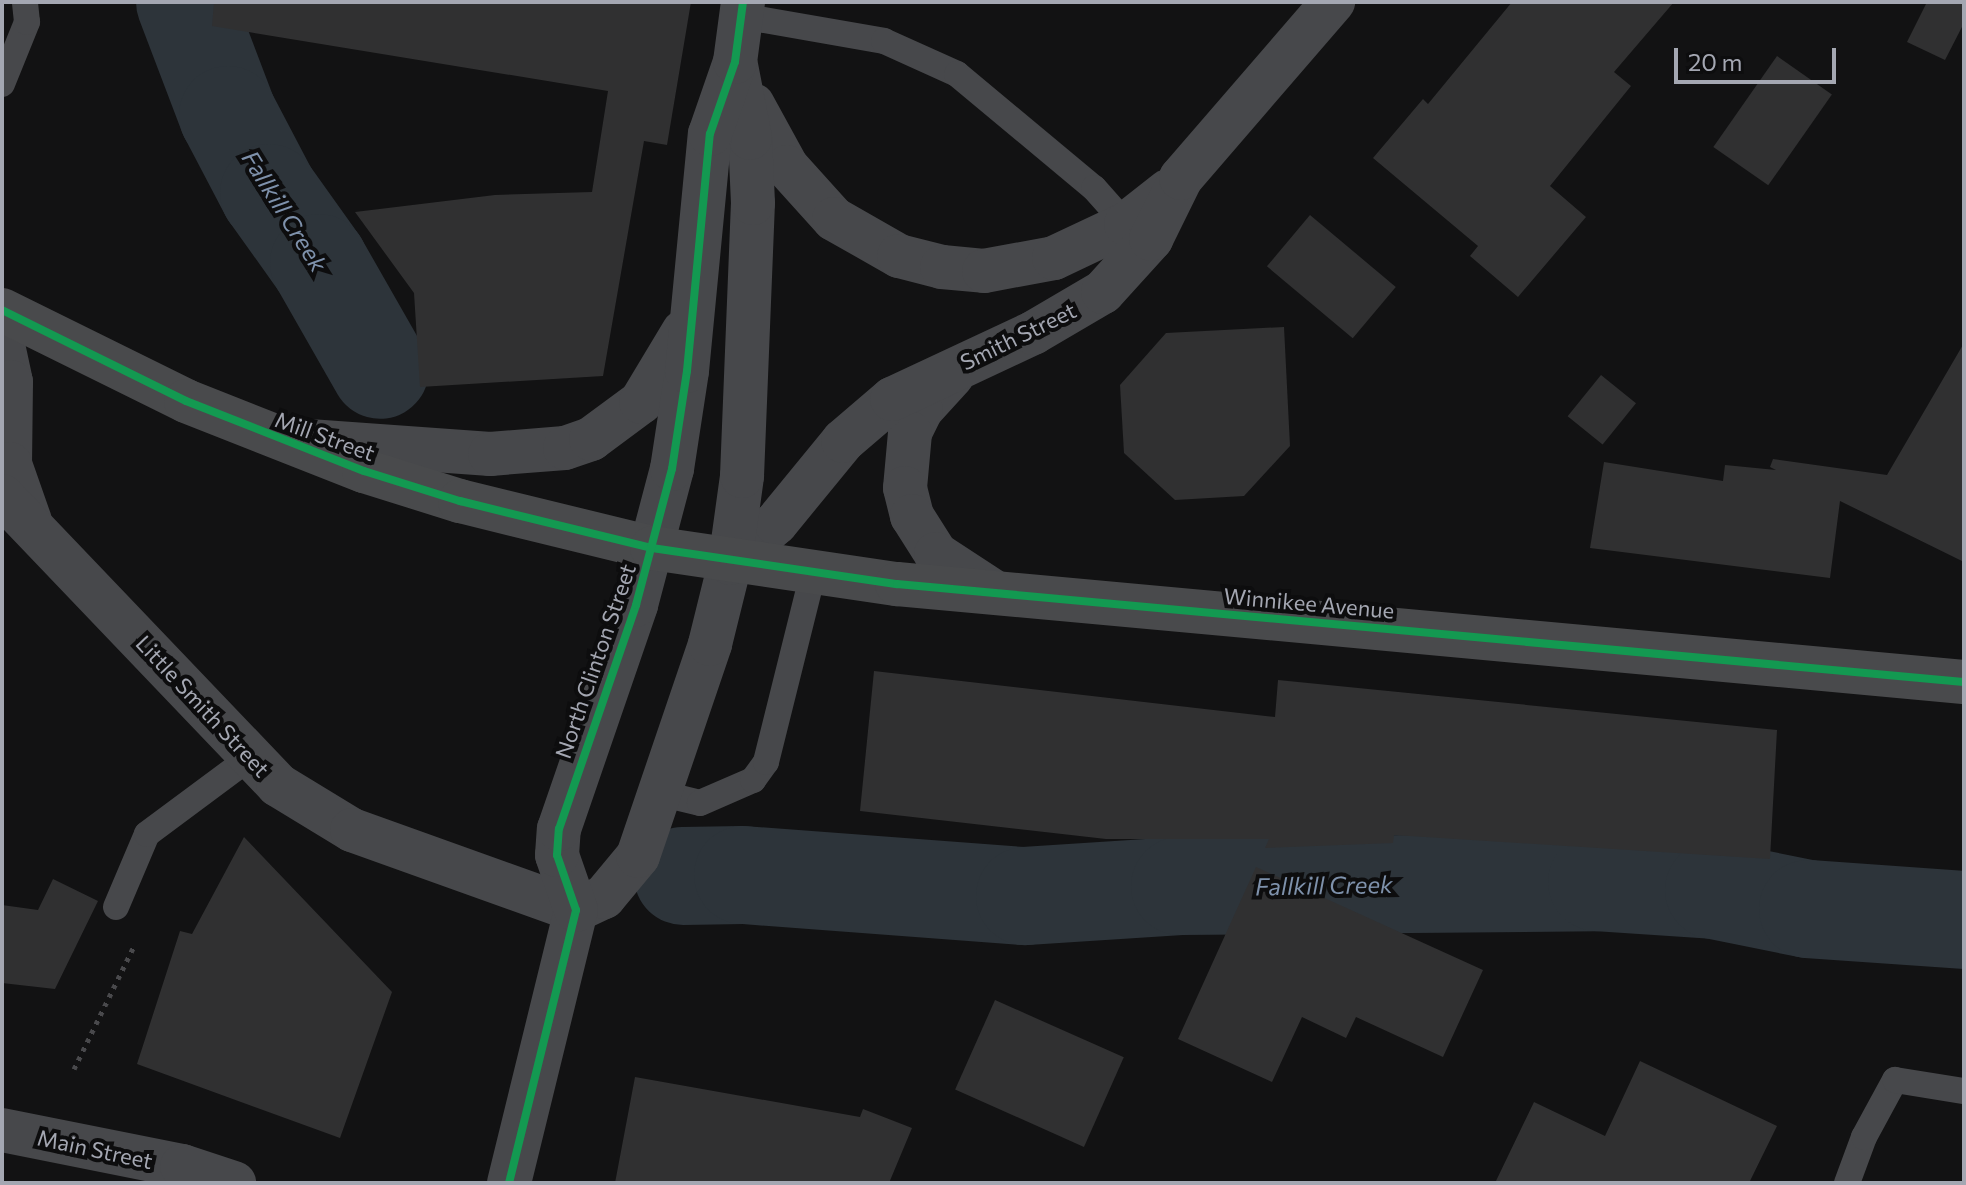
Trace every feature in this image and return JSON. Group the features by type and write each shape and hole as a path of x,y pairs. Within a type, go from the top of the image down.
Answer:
{"highway":[{"name":"Mill Street","path":"2,310 97,359 277,438 460,501 652,548"},
{"name":"Winnikee Avenue","path":"652,548 813,574 1964,682"}],"street":[{"name":"Smith Street","path":"730,563 785,514 867,419 930,377 1046,326 1103,292 1151,239 1181,178 1333,2"},
{"name":"North Clinton Street","path":"735,62 750,138 753,203 743,461 730,563 710,644 638,856 623,879 604,897 576,910 557,855 559,829 652,548 677,444 696,292 710,134 735,62 742,9"},
{"path":"735,62 766,135 807,194 866,240 899,256 956,269 1023,266 1091,244 1126,224 1181,178"},
{"path":"277,438 490,454 578,444 617,423 641,402 677,347 696,292"},
{"path":"2,340 11,382 10,464 39,537"},
{"path":"979,356 935,392 921,410 910,433 905,488 912,516 936,554 994,592"},
{"name":"Little Smith Street","path":"2,496 166,665 248,759 315,811 352,830 576,910"},
{"path":"509,1183 576,910"},
{"name":"Main Street","path":"2,1130 140,1171 234,1183"}],"lane":[{"path":"2,84 27,22 25,2"},
{"path":"742,9 884,41 957,74 1094,188 1126,224"},
{"path":"659,793 700,803 753,780 766,762 813,574"},
{"path":"116,907 147,834 248,759"},
{"path":"1847,1183 1864,1137 1895,1080 1964,1091"}],"building":[{"path":"214,2 691,2 667,145 644,141 603,376 420,387 414,293 355,212 495,195 592,192 608,91 212,26"},
{"path":"1512,2 1674,2 1614,72 1631,86 1550,186 1586,217 1518,297 1470,256 1478,246 1373,158 1423,99 1428,104"},
{"path":"1927,2 1964,2 1964,23 1945,60 1907,42"},
{"path":"1777,56 1832,94 1768,185 1713,147"},
{"path":"1310,215 1396,287 1353,338 1267,266"},
{"path":"1284,327 1290,446 1244,496 1175,500 1124,453 1120,385 1166,333"},
{"path":"1964,343 1964,562 1840,501 1830,578 1590,548 1604,462 1723,481 1725,465 1776,470 1770,467 1773,459 1887,475"},
{"path":"1601,375 1636,403 1603,445 1568,416"},
{"path":"874,671 1275,717 1278,680 1777,730 1770,859 1394,835 1393,843 1265,848 1269,839 1106,839 860,811"},
{"path":"244,837 392,992 340,1138 137,1064 180,931 192,934"},
{"path":"1256,867 1483,970 1443,1057 1356,1017 1346,1038 1302,1017 1272,1082 1178,1039"},
{"path":"53,879 98,901 55,989 2,983 2,905 38,910"},
{"path":"995,1000 1124,1057 1084,1147 955,1090"},
{"path":"1640,1061 1777,1126 1749,1183 1495,1183 1534,1102 1605,1136"},
{"path":"635,1077 860,1117 863,1109 912,1128 889,1183 615,1183"}],"waterway":[{"name":"Fallkill Creek","path":"185,2 228,115 269,193 319,263 380,370"},
{"name":"Fallkill Creek","path":"683,876 743,875 1025,896 1180,886 1597,882 1714,890 1808,909 1964,920"}],"cycle path":[{"path":"509,1183 576,910 557,855 559,829 636,605 672,469 687,371 710,134 735,62 743,2"},
{"path":"2,310 186,401 364,471 460,501 652,548 897,584 1964,682"}]}
